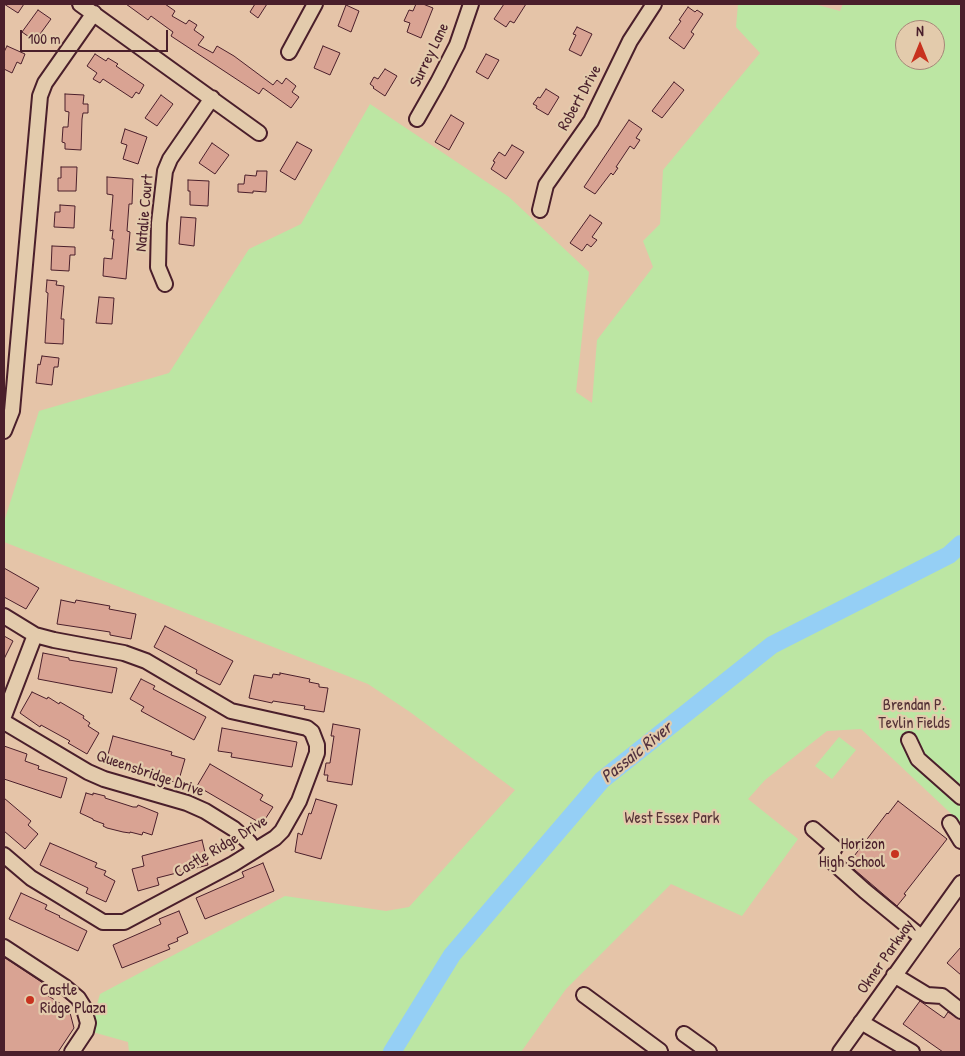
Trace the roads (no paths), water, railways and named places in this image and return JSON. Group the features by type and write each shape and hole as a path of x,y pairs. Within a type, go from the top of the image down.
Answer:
{"street":[{"path":"80,4 259,133"},
{"name":"Surrey Lane","path":"416,119 438,82 456,45 471,4"},
{"name":"Robert Drive","path":"540,210 546,185 591,121 630,41 654,4"},
{"path":"289,52 312,5"},
{"path":"4,431 12,411 40,96 45,83 94,13"},
{"name":"Natalie Court","path":"165,284 158,267 165,171 170,159 212,98"},
{"name":"Castle Ridge Drive","path":"4,616 35,635 124,653 146,661 231,711 307,728 312,732 317,745 317,753 300,801 282,831 275,838 233,864 124,922 104,922 31,878 4,855"},
{"path":"4,716 35,635"},
{"name":"Queensbridge Drive","path":"4,722 88,772 104,779 187,803 205,811 234,829 249,842 254,850"},
{"path":"909,740 918,759 961,797"},
{"path":"950,823 961,841"},
{"path":"813,829 835,848 828,857 865,892 921,937"},
{"name":"Okner Parkway","path":"840,1052 961,883"},
{"path":"948,901 961,907"},
{"path":"4,947 65,987 78,998 83,1006 88,1023 86,1031 72,1052"},
{"path":"894,975 927,995 942,996 961,1011"},
{"path":"584,995 658,1052"},
{"path":"861,1022 912,1052"},
{"path":"684,1034 710,1052"}],"waterway":[{"name":"Passaic River","path":"392,1052 452,955 602,780 772,645 949,555 961,544"}],"place":[{"name":"Horizon High School","path":"895,854"},
{"name":"Castle Ridge Plaza","path":"30,1000"}],"park label":[{"name":"Brendan P. Tevlin Fields","path":"914,715"},
{"name":"West Essex Park","path":"672,819"}]}
